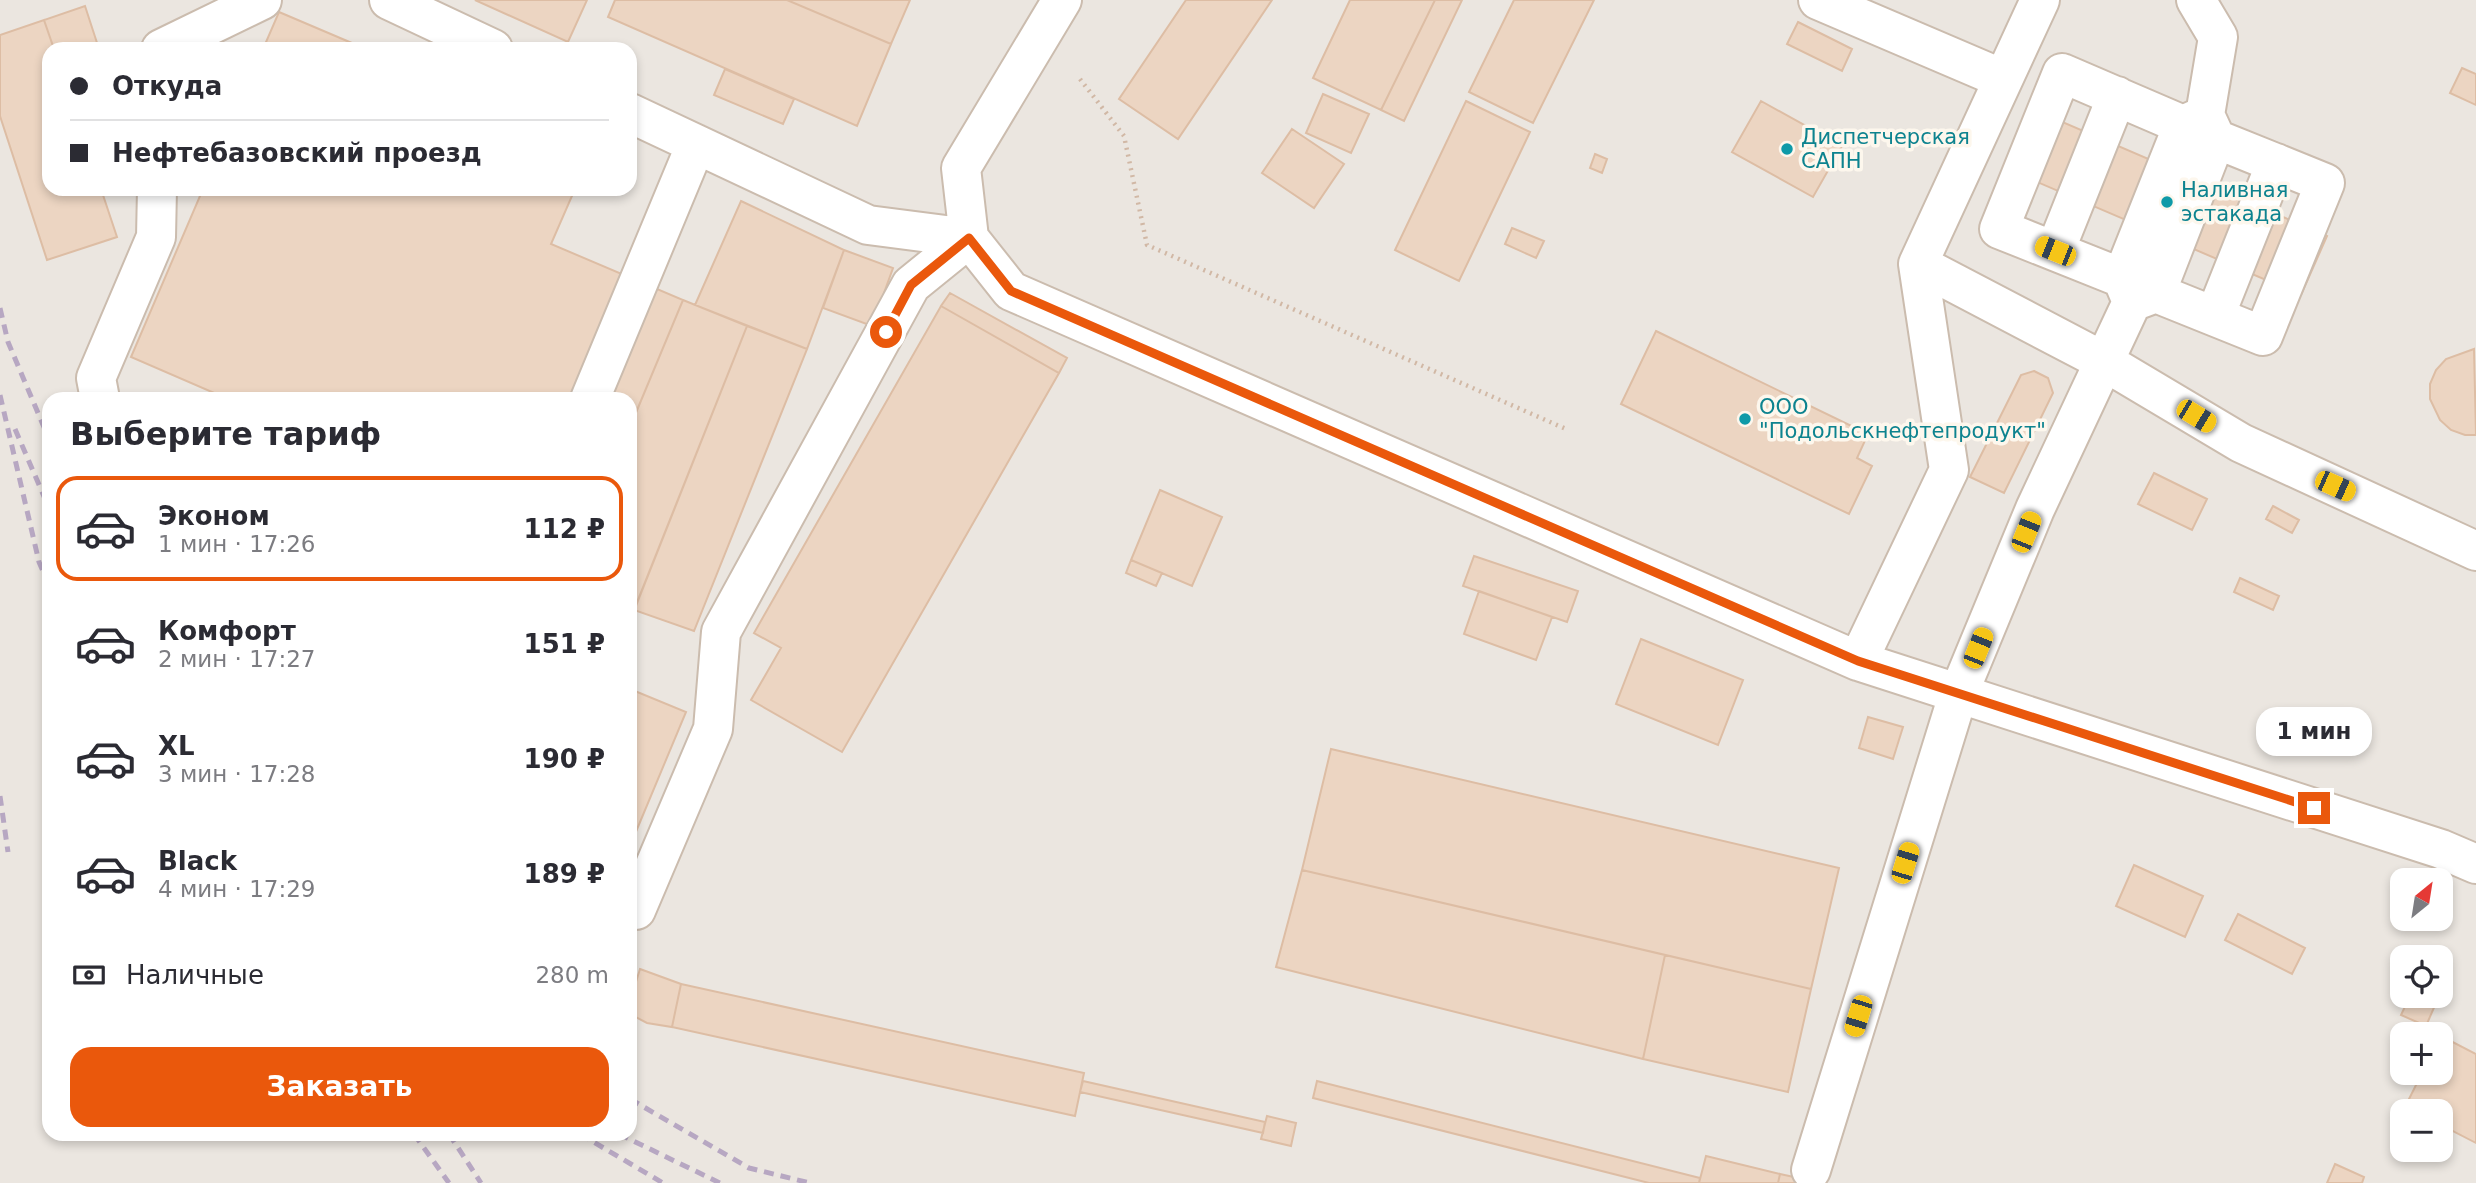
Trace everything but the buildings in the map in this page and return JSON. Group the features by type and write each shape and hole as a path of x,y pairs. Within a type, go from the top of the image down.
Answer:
{"street":[{"path":"175,42 262,0"},
{"path":"389,0 478,42"},
{"path":"1062,0 961,168 969,238 1011,291 1858,661 2441,849 2476,864"},
{"path":"1818,0 2003,79"},
{"path":"1858,661 1949,470 1918,264 2039,0"},
{"path":"1811,1170 1958,695 2035,509 2136,291 2202,126 2218,37 2196,0"},
{"path":"2062,73 2116,96 2202,126 2276,163 2325,183 2263,336 2136,291 2055,251 1999,229 2062,73"},
{"path":"2055,251 2116,96"},
{"path":"637,116 867,225 969,238"},
{"path":"593,392 696,144"},
{"path":"2215,317 2276,163"},
{"path":"99,392 96,378 156,237 157,196"},
{"path":"637,907 713,729 721,632 911,285 969,238"},
{"path":"1918,264 2105,362 2241,443 2476,551"}],"path":[{"path":"1080,79 1124,135 1147,245 1566,429"}],"shaded area":[{"path":"0,0 2476,0 2476,1183 0,1183"}],"railway":[{"path":"0,308 8,342 42,422"},
{"path":"0,395 42,569"},
{"path":"15,429 42,492"},
{"path":"0,796 8,852"},
{"path":"637,1103 749,1168 810,1183"},
{"path":"419,1141 449,1183"},
{"path":"454,1141 481,1183"},
{"path":"592,1141 663,1183"},
{"path":"633,1141 720,1183"}],"place":[{"name":"Диспетчерская САПН","path":"1787,149"},
{"name":"Наливная эстакада","path":"2167,202"},
{"name":"ООО \"Подольскнефтепродукт\"","path":"1745,419"}],"route":[{"path":"886,332 911,285 969,238 1011,291 1858,661 2314,808"}]}
